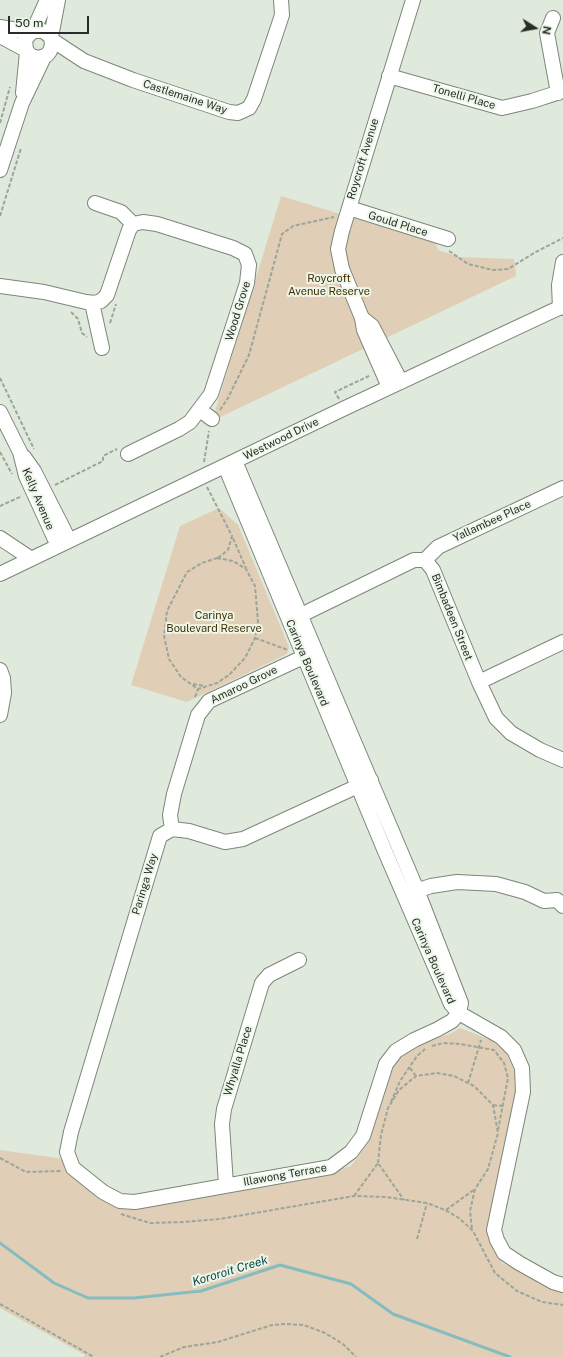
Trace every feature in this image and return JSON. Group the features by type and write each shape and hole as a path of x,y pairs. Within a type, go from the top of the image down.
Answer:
{"street":[{"path":"22,103 27,51 25,39 32,32 47,0"},
{"path":"0,170 22,103 45,56 52,48 51,38 58,0"},
{"name":"Roycroft Avenue","path":"395,384 364,330 362,318 342,269 338,249 348,208 413,0"},
{"name":"Castlemaine Way","path":"51,38 84,61 133,80 229,112 243,112 250,106 254,99 282,14 284,1"},
{"path":"553,18 547,32 560,92"},
{"path":"0,27 32,32 43,31 51,38"},
{"path":"0,36 27,51 34,57 45,56"},
{"name":"Castlemaine Way","path":"45,56 84,61"},
{"name":"Tonelli Place","path":"388,76 502,108 532,102 560,92"},
{"path":"0,286 44,292 92,303 101,300 107,295 128,233 133,224 121,212 95,203"},
{"name":"Gould Place","path":"348,208 448,240"},
{"name":"Wood Grove","path":"126,450 179,429 190,422 200,410 211,394 218,378 249,274 248,259 244,253 233,248 157,224 143,222 133,224"},
{"path":"561,307 559,285 563,262"},
{"path":"92,303 101,342"},
{"name":"Westwood Drive","path":"0,574 30,558 395,384 561,307"},
{"path":"200,410 212,419"},
{"name":"Kelly Avenue","path":"0,412 20,452 26,476 63,543"},
{"name":"Carinya Boulevard","path":"230,463 295,618 305,653 336,716 437,957 461,1003 459,1014"},
{"name":"Yallambee Place","path":"425,560 438,547 563,488"},
{"path":"0,538 30,558"},
{"path":"295,618 414,560 425,560"},
{"name":"Bimbadeen Street","path":"425,560 433,570 479,682 496,718 511,733 540,750 563,760"},
{"path":"479,682 563,642"},
{"name":"Amaroo Grove","path":"172,829 170,815 174,794 198,715 209,701 305,653"},
{"path":"0,670 3,678 4,693 0,715"},
{"path":"172,829 225,842 243,839 364,782"},
{"name":"Paringa Way","path":"67,1152 71,1132 160,836 172,829"},
{"path":"411,893 457,882 496,884 525,892 544,900 561,900"},
{"name":"Whyalla Place","path":"226,1185 222,1124 224,1109 262,983 269,975 299,960"},
{"path":"459,1014 502,1037 514,1050 522,1068 523,1092 494,1230 497,1240 504,1253 553,1282 563,1285"},
{"name":"Illawong Terrace","path":"67,1152 73,1168 103,1192 120,1201 136,1202 331,1167 351,1152 363,1136 386,1064 396,1051 452,1021 459,1014"}],"path":[{"path":"232,536 228,550 217,558 202,563 187,572 168,611 164,636 169,659 181,677 198,689 217,683 229,675 245,658 255,638 258,622 258,604 255,586 232,536 202,476 205,450 212,419 228,398 249,355 282,234 293,226 337,216"},
{"path":"448,240 450,252 468,264 493,270 508,269 563,238"},
{"path":"65,310 76,316 80,331 85,336 101,342 117,299"},
{"path":"343,409 335,392 374,374"},
{"path":"52,487 103,461 103,456 126,450"},
{"path":"0,506 24,495"},
{"path":"217,558 233,561 246,569"},
{"path":"255,638 305,653"},
{"path":"468,1083 484,1028"},
{"path":"354,1196 378,1164 381,1135 388,1108 400,1081 417,1056 426,1048 443,1043 480,1046 494,1050 504,1063 508,1078 498,1133 488,1169 474,1189 445,1210"},
{"path":"410,1068 416,1076"},
{"path":"388,1108 399,1090 416,1076 437,1073 454,1076 474,1086 493,1105 498,1133"},
{"path":"493,1105 503,1106"},
{"path":"0,1158 26,1172 62,1171"},
{"path":"378,1164 404,1200"},
{"path":"474,1189 470,1211 473,1231 495,1273 517,1291 542,1302 563,1305"},
{"path":"117,1213 150,1223 184,1222 220,1219 354,1196 404,1200 427,1204 445,1210 459,1218 473,1231"},
{"path":"416,1239 427,1204"},
{"path":"0,1304 94,1357"},
{"path":"160,1357 184,1347 218,1342 272,1325 291,1324 304,1325 325,1333 343,1344 356,1357"}],"green space":[{"name":"Roycroft Avenue Reserve","path":"281,196 436,243 438,250 460,257 514,259 516,276 212,421"},
{"name":"Carinya Boulevard Reserve","path":"219,508 238,525 289,647 287,654 187,702 131,685 180,526"},
{"path":"460,1028 493,1041 506,1053 517,1078 514,1103 487,1225 491,1244 502,1263 555,1288 563,1290 563,1357 84,1357 85,1355 0,1308 0,1150 64,1159 64,1168 81,1182 131,1208 311,1178 351,1166 367,1144 381,1094 396,1061 420,1043 450,1034"}],"waterway":[{"name":"Kororoit Creek","path":"0,1243 54,1283 88,1298 134,1298 201,1291 280,1265 351,1284 393,1314 510,1357"}]}
